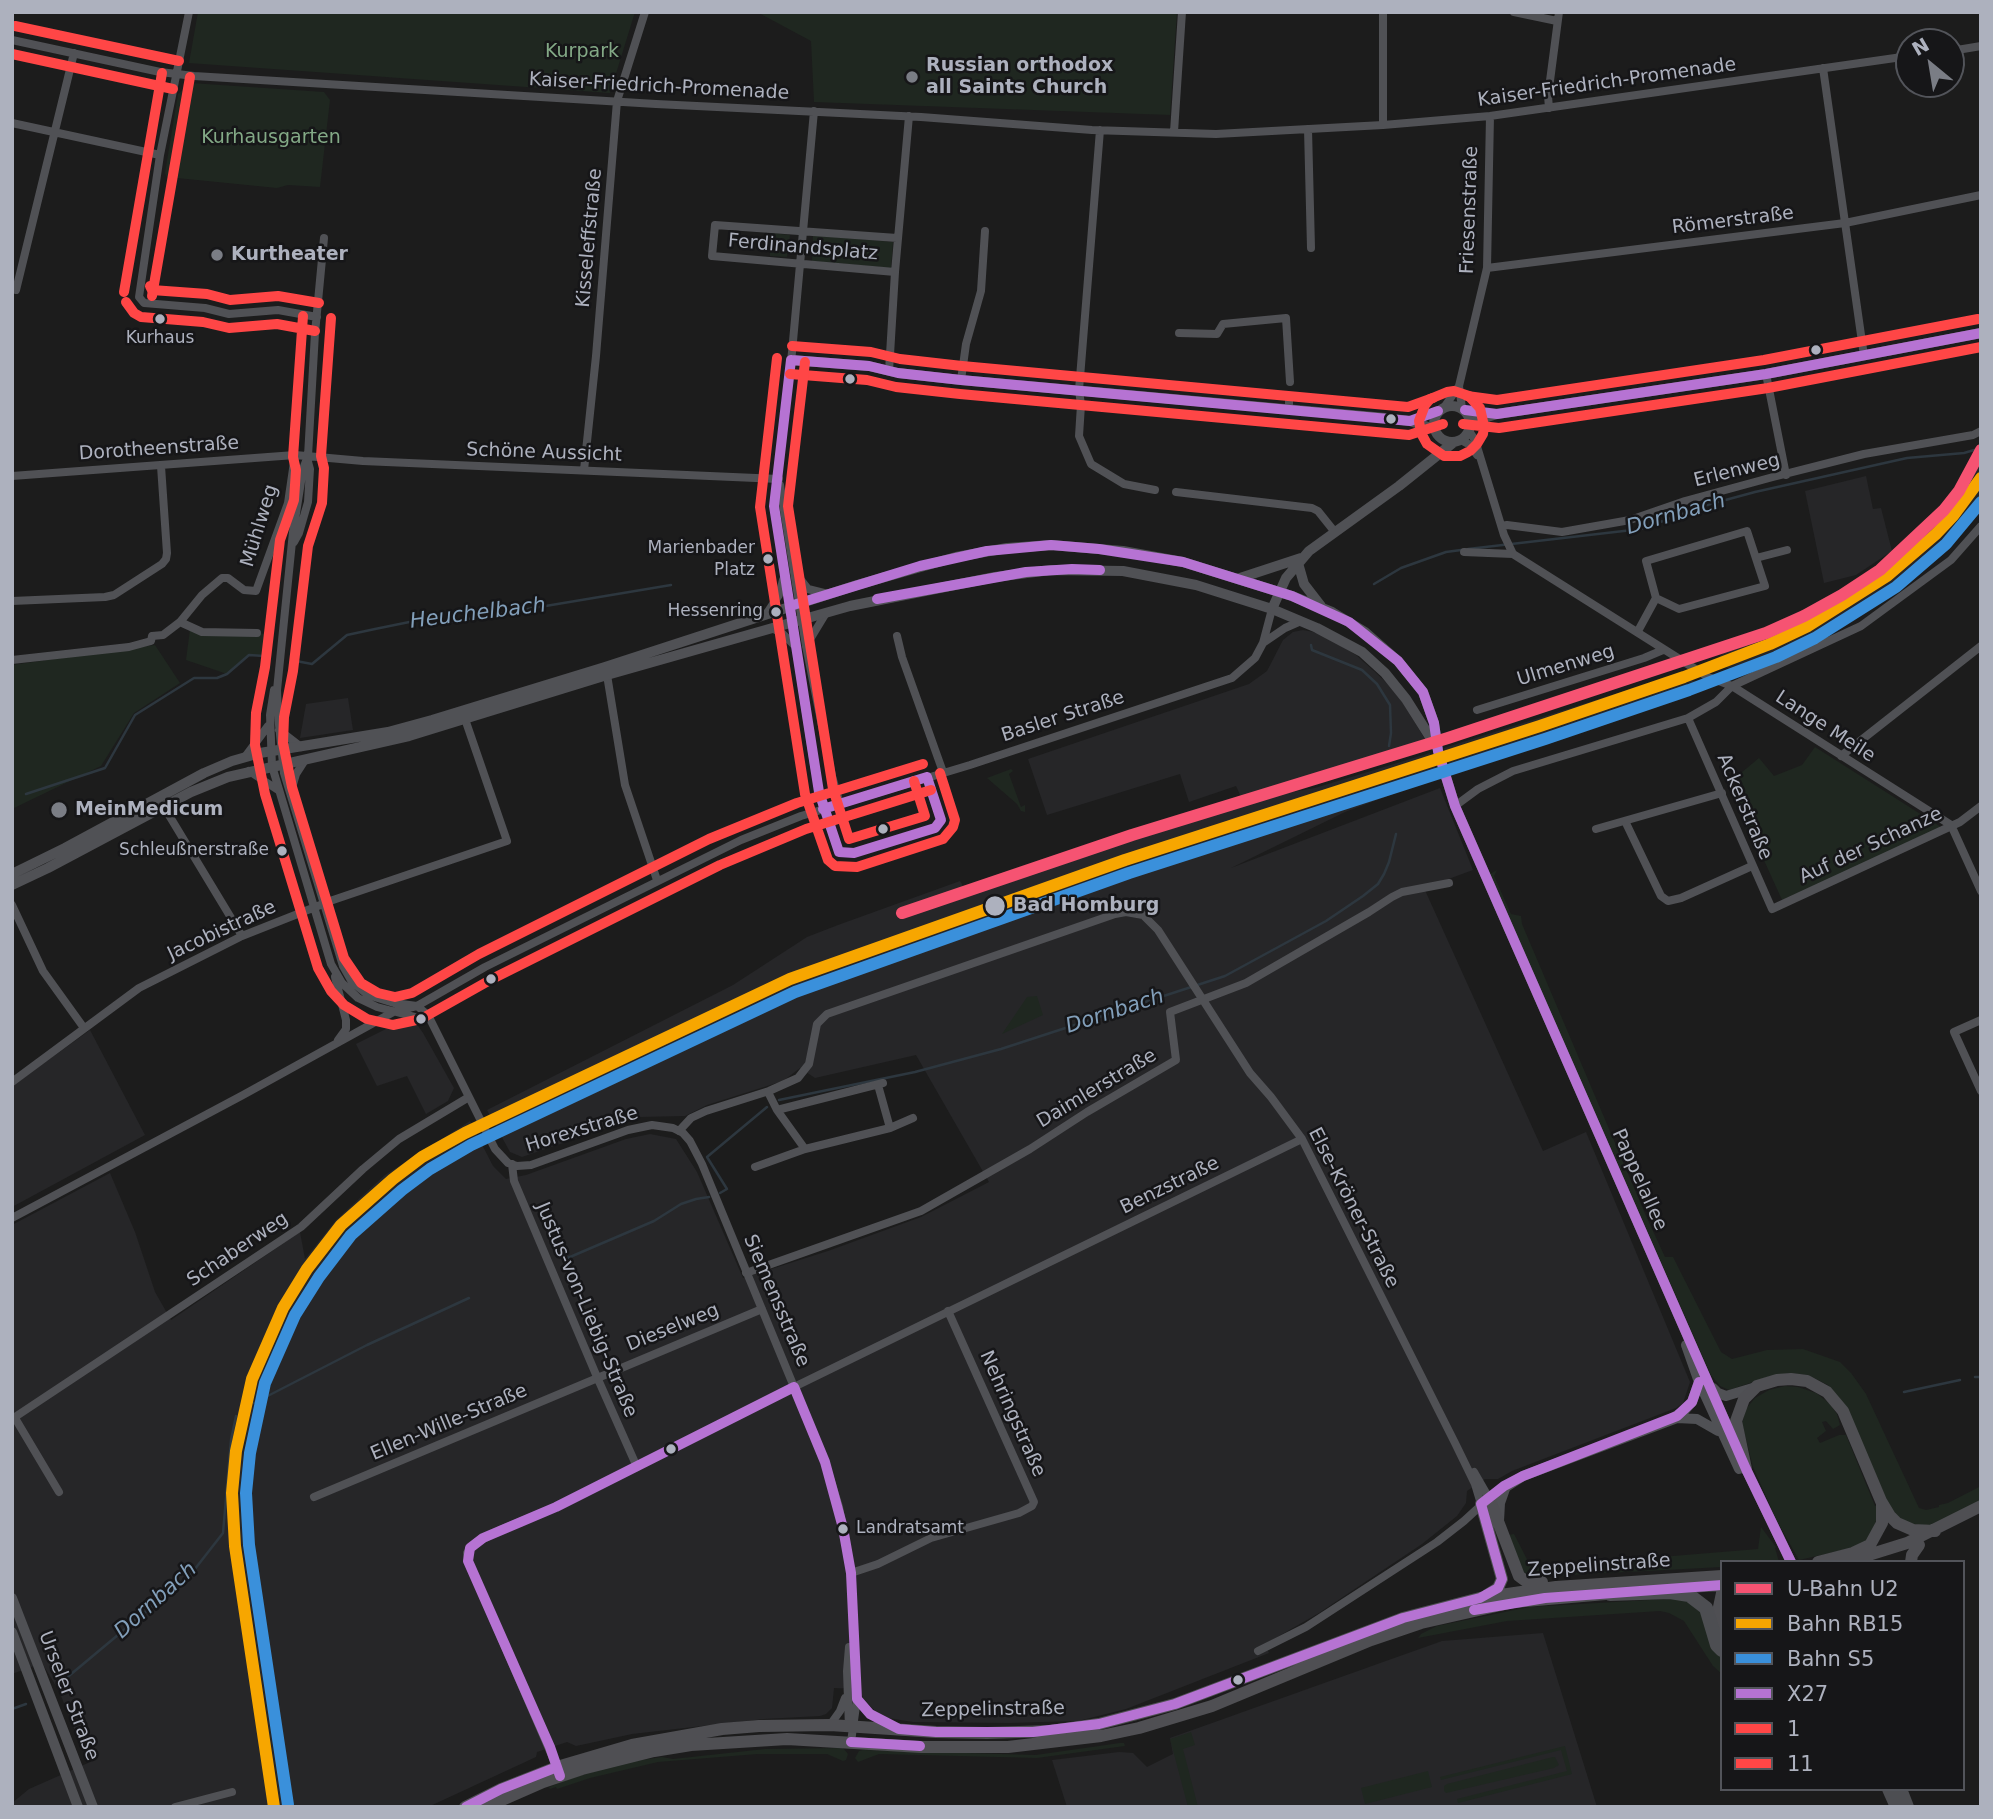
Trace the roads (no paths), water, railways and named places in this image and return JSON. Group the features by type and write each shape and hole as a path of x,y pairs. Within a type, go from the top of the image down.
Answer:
{"highway":[{"path":"1610,1594 1670,1592 1694,1597 1706,1608 1720,1648"},
{"path":"1890,1791 1897,1807"}],"main road":[{"path":"1746,1469 1736,1421 1744,1399 1758,1387 1777,1380 1800,1380 1820,1387 1834,1398 1847,1419 1881,1501 1890,1516 1905,1527 1922,1532 1935,1531"},
{"path":"1485,1501 1519,1576 1527,1582 1630,1582"},
{"path":"1480,1598 1498,1588 1502,1579 1485,1501"},
{"path":"1826,1560 1853,1553 1870,1545 1882,1523 1881,1501"},
{"path":"1853,1560 1913,1544 1981,1506"},
{"path":"1876,1560 1981,1514"},
{"path":"1912,1560 1913,1544"},
{"name":"Zeppelinstraße","path":"465,1807 632,1745 684,1735 759,1726 830,1725 936,1732 1033,1732 1112,1721 1175,1704 1404,1618 1480,1598 1556,1587 1720,1576"},
{"name":"Zeppelinstraße","path":"486,1807 558,1771 691,1745 760,1739 1008,1747 1101,1736 1139,1728 1212,1706 1349,1648 1421,1623 1514,1602 1720,1585"},
{"path":"1720,1602 1720,1621"}],"street":[{"path":"189,12 160,155 138,294 144,303 205,308 229,314 278,310 317,317"},
{"name":"Kisseleffstraße","path":"584,470 597,352 617,101 645,12"},
{"path":"1174,132 1182,12"},
{"path":"1383,12 1383,125"},
{"path":"1514,12 1558,16 1548,96 1549,108"},
{"name":"Kaiser-Friedrich-Promenade","path":"12,40 176,75 1100,130 1216,134 1490,116 1895,58"},
{"path":"16,290 74,53"},
{"path":"1823,68 1864,356"},
{"path":"814,111 779,479 774,506 785,574 841,804"},
{"name":"Friesenstraße","path":"1442,409 1459,386 1487,268 1490,116"},
{"path":"889,371 909,117"},
{"path":"12,123 160,155"},
{"path":"1308,129 1311,248"},
{"path":"1100,130 1079,390 1079,436 1091,464 1114,480 1155,490"},
{"name":"Römerstraße","path":"1487,268 1845,223 1981,195"},
{"name":"Ferdinandsplatz","path":"895,272 712,256 715,225 898,238"},
{"path":"961,380 966,344 981,291 985,230"},
{"path":"275,751 279,730 277,690 293,532 307,457 324,238"},
{"path":"1179,333 1217,334 1223,324 1286,318 1290,382"},
{"path":"1410,421 1442,409 1497,414 1766,374 1981,333"},
{"path":"791,360 869,366 961,380 1289,405 1410,421 1434,429"},
{"path":"1766,374 1786,475"},
{"name":"Friesenstraße","path":"1459,386 1463,409"},
{"path":"1442,409 1433,423 1434,429 1442,439 1470,445 1481,460"},
{"path":"1463,409 1512,552"},
{"path":"1272,609 1286,578 1301,560 1335,530 1457,441 1470,427 1497,414"},
{"name":"Erlenweg","path":"1503,530 1507,524 1562,532 1630,520 1685,500 1864,454 1973,435 1981,430"},
{"path":"1430,461 1442,439"},
{"name":"Dorotheenstraße","path":"12,476 295,455 307,457"},
{"name":"Mühlweg","path":"12,660 129,647 151,641 152,636 163,635 180,622 222,578 228,578 244,590 256,591 288,503 295,455"},
{"name":"Schöne Aussicht","path":"307,457 779,479"},
{"path":"12,601 114,595 162,564 167,553 161,466"},
{"path":"779,479 794,570 794,605"},
{"path":"1176,492 1312,508 1335,530"},
{"path":"1459,803 1503,775 1688,718 1716,702 1732,685 1861,626 1951,560 1981,526"},
{"path":"1638,631 1656,598 1646,561 1747,531 1765,586 1679,609 1656,598"},
{"path":"12,874 204,773 245,757 388,732 432,720 920,566 997,550 1051,545 1123,551 1183,562 1280,591 1323,608 1372,638 1417,682 1429,706 1438,751"},
{"path":"1756,558 1787,550"},
{"path":"1122,571 1126,565 1123,551"},
{"name":"Lange Meile","path":"1464,552 1512,552 1638,631 1663,650 1708,677 1732,685 1951,825"},
{"path":"1240,578 1301,560"},
{"path":"1301,560 1301,577 1309,593 1323,608"},
{"path":"12,885 212,783 249,771 409,736 826,612 1006,575 1062,569 1122,571 1196,585 1301,621 1348,644 1373,661 1406,699 1438,751"},
{"path":"794,570 807,589 828,594"},
{"path":"767,613 779,595 785,574"},
{"name":"Basler Straße","path":"12,1218 260,1087 395,1012 430,997 723,848 823,809 1222,682 1247,667 1255,658 1263,643 1272,609"},
{"path":"823,809 814,765 802,647 826,612"},
{"path":"1263,643 1301,621"},
{"path":"180,622 202,632 257,633"},
{"path":"772,628 802,647"},
{"path":"897,636 943,772"},
{"path":"1841,756 1981,646"},
{"name":"Ulmenweg","path":"1477,710 1663,650"},
{"path":"279,669 272,697 270,723 278,790 346,1020 344,1034 333,1045"},
{"path":"607,675 625,785 657,880"},
{"name":"Ackerstraße","path":"1688,718 1772,909"},
{"name":"Jacobistraße","path":"12,1082 139,988 242,936 323,903 507,841 465,719"},
{"path":"245,757 270,723"},
{"path":"279,730 301,747"},
{"name":"Pappelallee","path":"1438,751 1455,806 1787,1559"},
{"path":"290,794 296,774 305,760"},
{"path":"814,765 829,760"},
{"path":"277,765 290,794 343,966 352,982 362,992 374,998 412,1005 425,1017 469,1097"},
{"path":"249,771 278,790"},
{"name":"Pappelallee","path":"1448,781 1459,803 1465,825"},
{"path":"1596,829 1721,793"},
{"name":"Auf der Schanze","path":"1772,909 1960,822 1981,806"},
{"path":"164,807 242,936"},
{"path":"1625,821 1661,896 1668,901 1681,898 1752,866"},
{"path":"1951,825 1981,891"},
{"name":"Daimlerstraße","path":"746,1273 921,1211 1030,1149 1176,1060 1171,1012 1246,983 1391,897 1402,892 1449,883"},
{"path":"12,905 44,971 84,1028"},
{"path":"680,1131 691,1118 706,1111 768,1092 795,1080 805,1070 811,1055 817,1024 827,1014 1115,914 1133,912 1150,920 1202,1000"},
{"path":"331,964 352,994 373,1006 425,1017"},
{"path":"425,1017 430,997"},
{"name":"Else-Kröner-Straße","path":"1202,1000 1250,1073 1302,1139 1485,1501"},
{"path":"1981,1020 1954,1032 1981,1091"},
{"path":"777,1110 881,1084 890,1128"},
{"path":"768,1092 777,1110 805,1149"},
{"name":"Horexstraße","path":"469,1097 501,1158 512,1164 531,1165 644,1126 666,1126 680,1131"},
{"name":"Schaberweg","path":"58,1492 13,1418 306,1223 340,1189 400,1139 469,1097"},
{"path":"755,1167 805,1149 890,1128 913,1118"},
{"name":"Siemensstraße","path":"680,1131 696,1151 762,1309 825,1462 844,1528 851,1573 857,1699 851,1742"},
{"name":"Benzstraße","path":"558,1771 468,1561 467,1553 470,1548 483,1538 556,1507 948,1311 1302,1139"},
{"name":"Justus-von-Liebig-Straße","path":"512,1164 514,1181 637,1467"},
{"name":"Pappelallee","path":"1664,1279 1699,1382 1722,1436 1787,1559"},
{"name":"Dieselweg","path":"597,1377 762,1309"},
{"name":"Nehringstraße","path":"851,1573 878,1564 931,1538 1019,1513 1032,1507 1034,1502 948,1311"},
{"name":"Ellen-Wille-Straße","path":"314,1497 597,1377"},
{"path":"1667,1421 1692,1402 1699,1382"},
{"path":"1711,1386 1726,1396 1758,1387"},
{"path":"1258,1651 1306,1627 1437,1542 1507,1484 1523,1476 1677,1418 1698,1419 1716,1429 1722,1436"},
{"path":"1499,1528 1500,1503 1507,1484"},
{"name":"Urseler Straße","path":"12,1598 93,1807"},
{"name":"Siemensstraße","path":"852,1614 847,1692 852,1726"},
{"name":"Urseler Straße","path":"12,1632 78,1807"},
{"name":"Siemensstraße","path":"830,1725 840,1711 847,1692"},
{"path":"857,1699 870,1714 899,1729"},
{"path":"175,1807 232,1791"}],"waterway":[{"name":"Dornbach","path":"1468,549 1641,529 1707,505 1755,492 1907,458 1964,453 1981,448"},
{"name":"Dornbach","path":"1374,584 1401,568 1446,552 1461,550"},
{"name":"Heuchelbach","path":"296,661 312,664 347,635 429,618 450,622 671,585"},
{"name":"Dornbach","path":"1311,645 1312,650 1362,670 1377,684 1390,705 1389,746"},
{"name":"Heuchelbach","path":"26,794 105,768 135,715 194,678 217,678 227,674 249,655 264,656"},
{"name":"Dornbach","path":"779,1100 915,1072 1001,1049 1225,976 1326,921 1378,884 1389,862 1396,834"},
{"name":"Dornbach","path":"720,1193 727,1189 707,1157 767,1107"},
{"name":"Dornbach","path":"563,1260 654,1221 681,1204 709,1197"},
{"name":"Dornbach","path":"254,1403 367,1345 469,1298"},
{"path":"1975,1377 1981,1377"},
{"path":"1904,1392 1960,1380"},
{"name":"Dornbach","path":"58,1685 191,1574 223,1533 231,1440 236,1416"},
{"name":"Dornbach","path":"12,1709 26,1704"}],"metro line":[{"name":"U2","path":"902,913 1132,835 1448,738 1766,633 1804,616 1880,570 1944,510 1959,491 1981,450"}],"rail line":[{"name":"RB15","path":"274,1807 235,1546 232,1493 236,1451 252,1379 283,1308 307,1269 341,1225 393,1179 422,1157 465,1133 790,979 1125,860 1540,726 1684,677 1770,644 1808,626 1887,576 1936,534 1981,478"},
{"name":"S5","path":"288,1805 249,1545 246,1493 250,1453 265,1383 295,1315 319,1277 351,1235 402,1190 430,1169 471,1145 795,992 1129,873 1545,739 1776,657 1815,638 1896,587 1946,544 1981,502"}],"place":[{"name":"Russian orthodox all Saints Church","path":"912,77"},
{"name":"Kurtheater","path":"217,255"},
{"name":"Kurhaus","path":"160,319"},
{"name":"Marienbader Platz","path":"768,559"},
{"name":"Hessenring","path":"776,612"},
{"name":"MeinMedicum","path":"59,810"},
{"name":"Schleußnerstraße","path":"282,851"},
{"name":"Bad Homburg","path":"995,906"},
{"name":"Landratsamt","path":"843,1529"}],"park label":[{"name":"Kurpark","path":"582,52"},
{"name":"Kurhausgarten","path":"271,138"}]}
